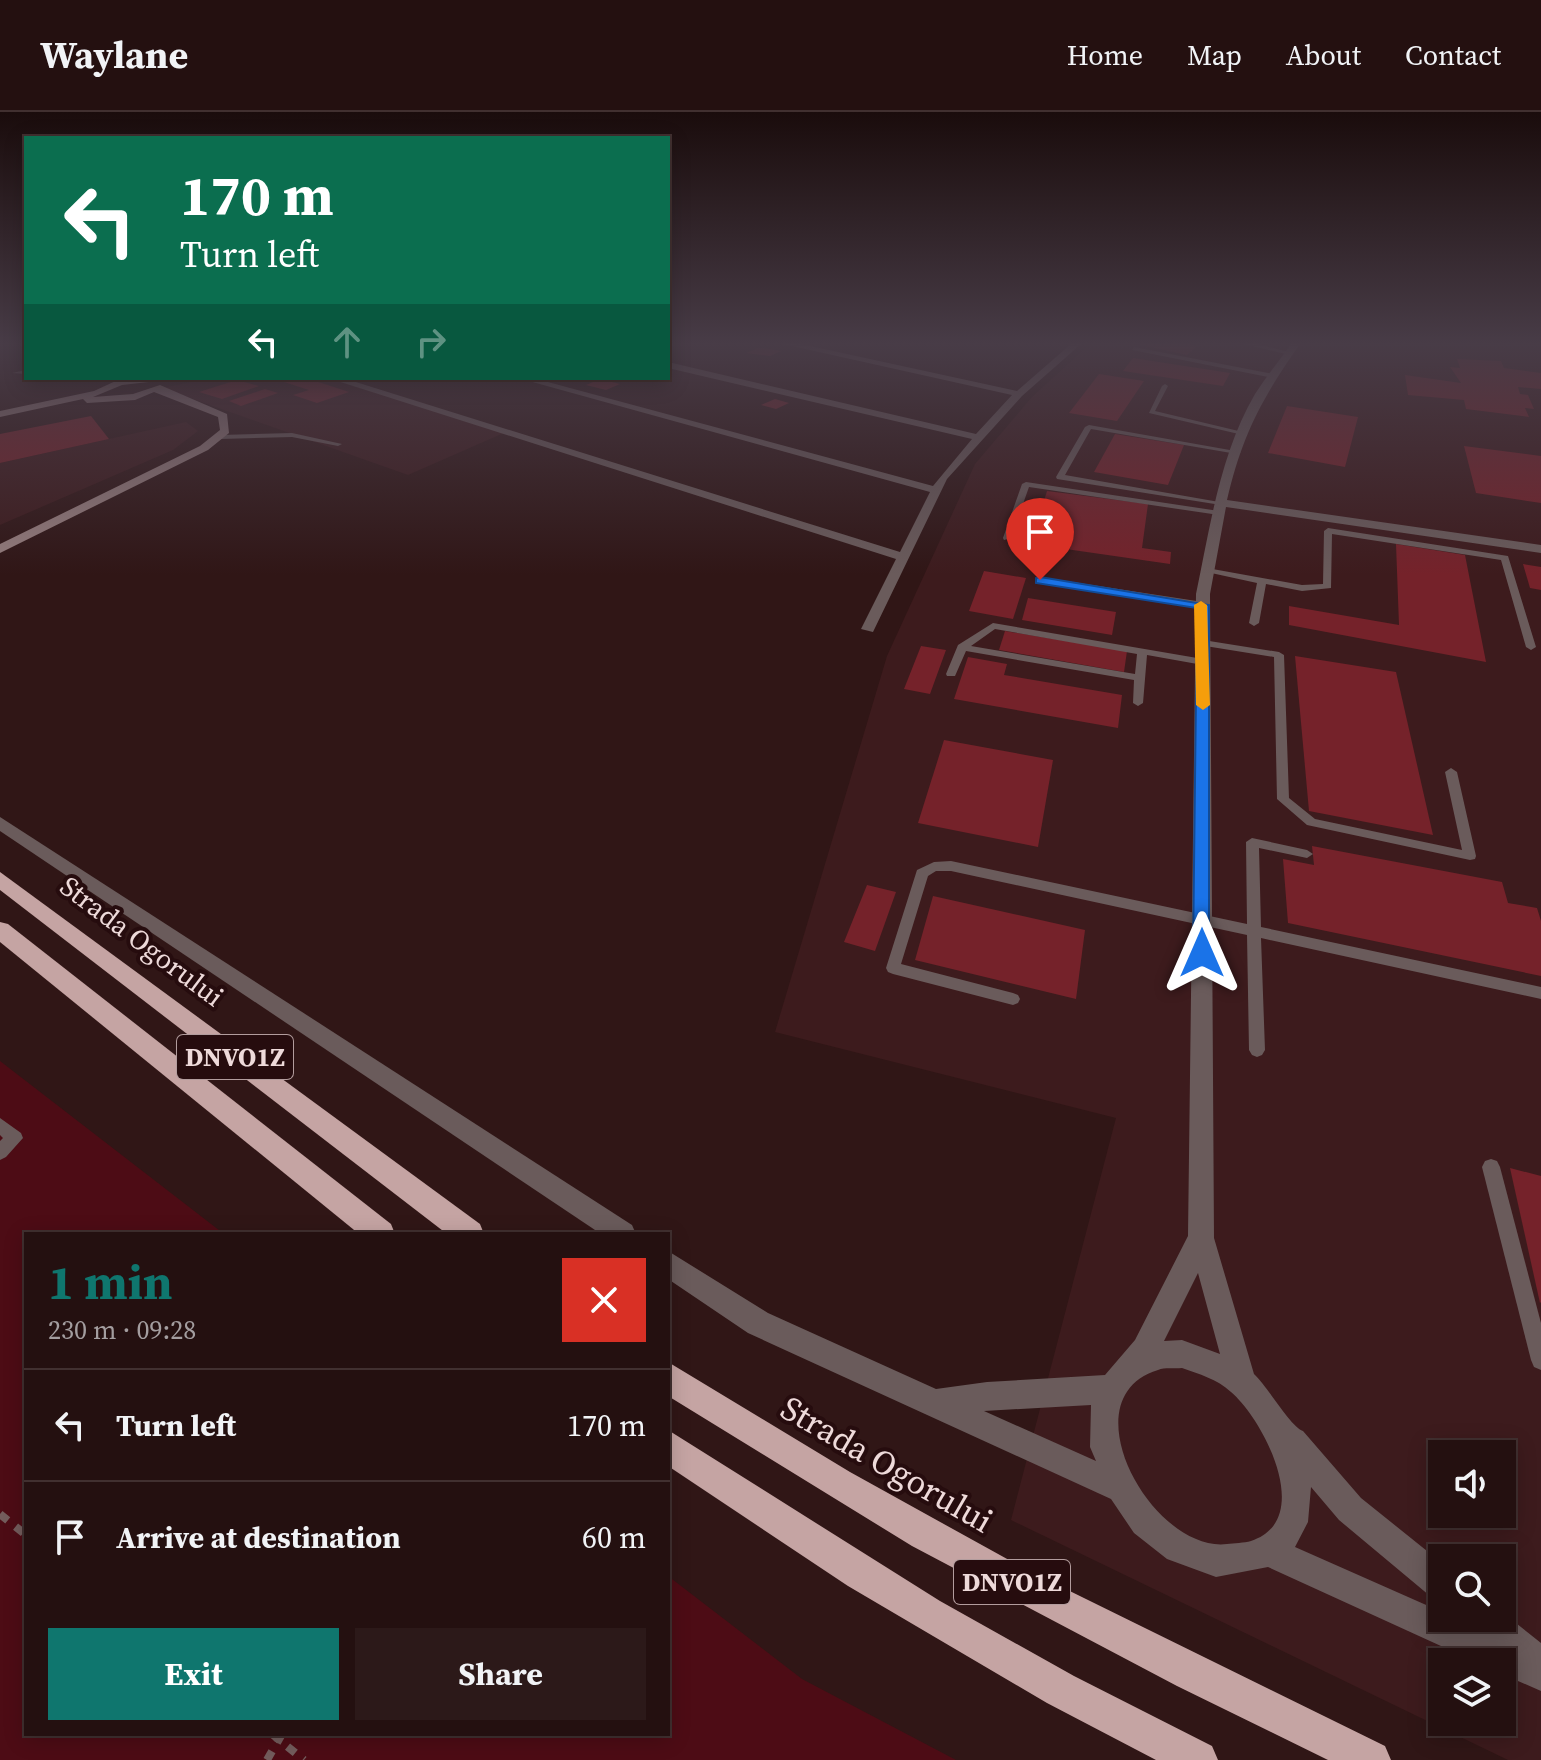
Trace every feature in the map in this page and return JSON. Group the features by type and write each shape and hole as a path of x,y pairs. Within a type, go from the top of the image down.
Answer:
{"highway":[{"name":"Strada Ogorului","path":"0,879 467,1232"},
{"name":"DNVO1Z","path":"0,930 378,1232"},
{"name":"Strada Ogorului","path":"670,1379 798,1463 946,1547 1161,1660 1371,1760"},
{"name":"DNVO1Z","path":"670,1447 769,1518 921,1611 1198,1760"}],"main road":[{"path":"0,549 220,437 227,426 223,421"}],"street":[{"path":"470,421 903,557"},
{"path":"681,421 936,490"},
{"path":"906,421 979,438"},
{"path":"868,629 942,478 995,421"},
{"path":"1242,1382 1201,1238 1203,605 1220,508 1249,421"},
{"path":"1220,508 1541,549"},
{"path":"0,823 620,1232"},
{"path":"1201,1238 1145,1350 1120,1378 1104,1429 1106,1451 1118,1487 1141,1519 1171,1545 1206,1560 1239,1563 1268,1551 1288,1529 1297,1499 1294,1464 1281,1429"},
{"path":"670,1265 758,1323 1118,1487"},
{"path":"937,1403 1120,1378 1153,1356 1182,1354 1212,1363 1242,1382 1263,1403 1281,1429 1350,1509 1428,1573"},
{"path":"1268,1551 1541,1674"},
{"path":"1500,1632 1541,1665"}],"lane":[{"path":"1185,421 1243,433"},
{"path":"1220,508 1060,477 1089,427 1237,452"},
{"path":"220,437 292,435 338,444"},
{"path":"1007,538 1026,484 1220,508"},
{"path":"1207,571 1302,588 1328,586 1328,531 1505,558 1531,647"},
{"path":"1040,580 1203,605"},
{"path":"1254,623 1262,581"},
{"path":"951,674 962,647 993,626 1203,662"},
{"path":"1203,643 1279,655 1283,799 1311,822 1470,856 1451,772"},
{"path":"962,647 1140,678"},
{"path":"1138,703 1142,651"},
{"path":"1257,1050 1252,842 1307,854"},
{"path":"1013,999 893,968 922,873 934,867 951,866 1541,993"},
{"path":"0,1125 15,1138 0,1152"},
{"path":"1491,1167 1541,1360"}],"path":[{"path":"0,1514 24,1533"},
{"path":"267,1760 278,1736 304,1760"}],"shaded area":[{"path":"255,421 470,421 506,432 408,475"},
{"path":"1012,421 1541,421 1541,1760 1508,1760 1458,1736 1516,1736 1516,1648 1428,1648 1428,1721 1011,1520 1116,1118 775,1032 887,656 975,464"},
{"path":"186,422 198,431 173,450 0,525 0,463"},
{"path":"0,1061 221,1232 24,1232 24,1736 670,1736 670,1578 802,1679 956,1760 0,1760"}],"building":[{"path":"66,421 95,421 109,439 0,463 0,434"},
{"path":"1281,421 1357,421 1345,467 1268,453"},
{"path":"1115,434 1184,445 1168,485 1094,472"},
{"path":"1464,446 1541,456 1541,503 1476,493"},
{"path":"1047,491 1148,504 1142,548 1171,552 1170,564 1031,544"},
{"path":"1396,544 1465,555 1486,662 1289,625 1289,606 1399,625"},
{"path":"1523,564 1541,567 1541,590 1530,588"},
{"path":"984,571 1026,578 1013,619 969,611"},
{"path":"1028,598 1116,612 1112,635 1022,620"},
{"path":"1005,631 1127,651 1124,672 999,650"},
{"path":"921,646 946,650 930,694 904,689"},
{"path":"1295,656 1396,672 1433,835 1309,811"},
{"path":"968,657 1007,664 1004,675 1122,695 1118,728 954,699"},
{"path":"944,740 1053,760 1038,847 918,823"},
{"path":"1312,846 1502,882 1508,903 1537,908 1541,921 1541,976 1288,923 1283,859 1314,865"},
{"path":"867,885 896,892 875,951 844,942"},
{"path":"933,896 1085,930 1076,999 915,960"},
{"path":"1510,1168 1541,1176 1540,1303"}],"slow traffic":[{"path":"1201,605 1203,705"}],"route":[{"path":"1040,580 1203,605 1202,953"}]}
